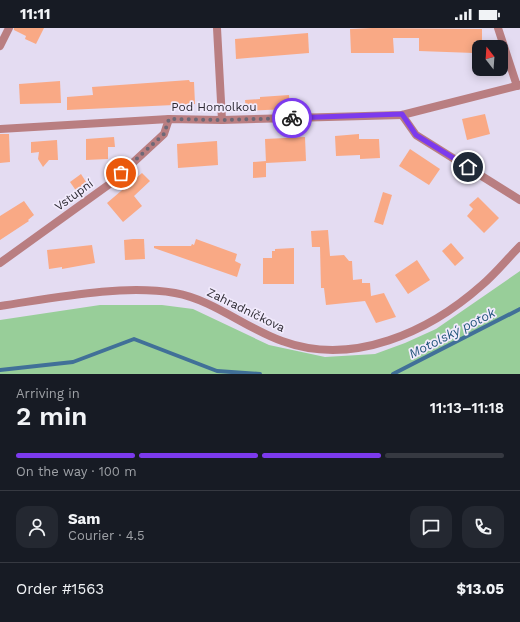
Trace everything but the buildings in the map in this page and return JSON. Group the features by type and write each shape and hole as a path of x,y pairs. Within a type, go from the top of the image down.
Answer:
{"street":[{"path":"0,46 9,28"},
{"path":"217,28 222,120"},
{"path":"498,28 518,85"},
{"name":"Pod Homolkou","path":"0,130 169,119 222,120 402,114 518,85"},
{"path":"402,114 416,135 520,200"},
{"name":"Vstupní","path":"0,263 111,183 164,134 169,119"},
{"name":"Zahradníčkova","path":"0,306 105,292 143,291 174,293 205,302 282,341 318,349 360,348 395,339 438,317 483,284 520,246"}],"green space":[{"path":"520,271 520,374 0,374 0,320 100,305 162,305 193,309 269,345 325,357 375,354 436,329"}],"waterway":[{"name":"Motolský potok","path":"393,374 520,309"},
{"name":"Motolský potok","path":"0,370 73,362 134,339 217,371 260,374"}],"way so far":[{"path":"121,173 164,134 169,119 222,120 292,118"}],"route":[{"path":"292,118 402,114 416,135 468,167"}]}
